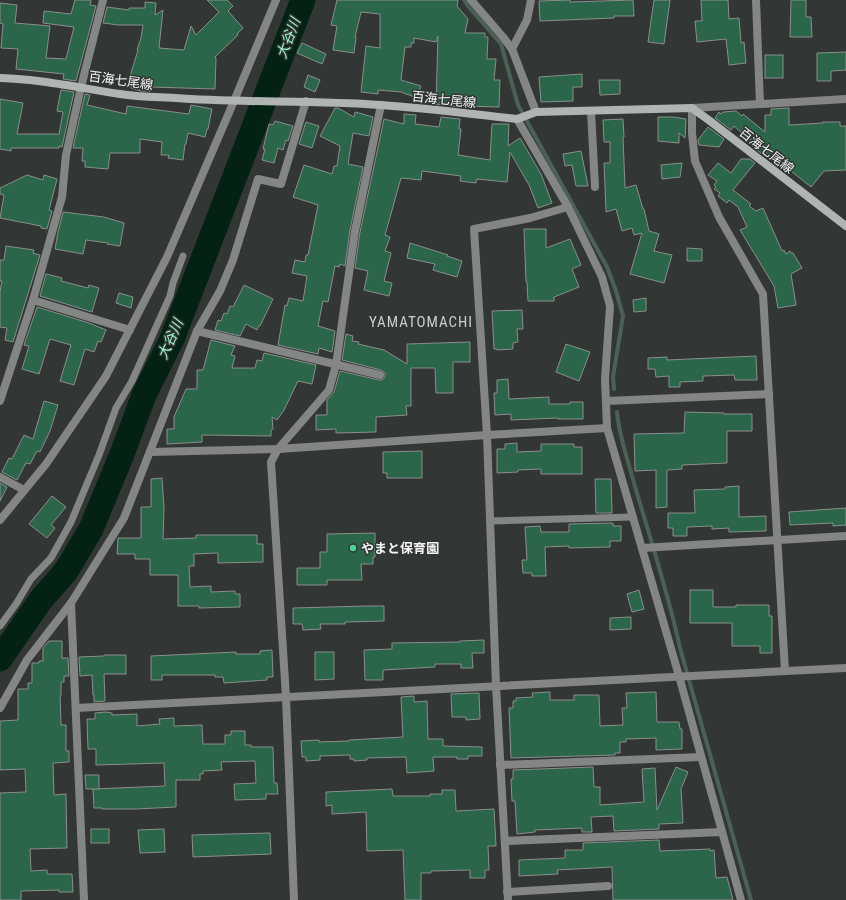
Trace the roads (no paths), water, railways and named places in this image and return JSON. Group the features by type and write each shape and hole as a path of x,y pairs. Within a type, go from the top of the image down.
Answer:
{"main road":[{"name":"百海七尾線","path":"0,78 20,79 122,94 175,98 276,102 306,101 526,116 591,111 692,108 846,226"}],"street":[{"path":"0,400 33,300 62,197 66,155 103,0"},
{"path":"0,520 46,464 106,376 167,257 276,0"},
{"path":"471,0 512,49 526,116 602,277 610,306 605,379 607,428 642,548 685,676 701,757 741,900"},
{"path":"512,49 527,20 531,0"},
{"path":"756,0 760,104"},
{"path":"786,671 763,294 719,216 695,161 692,133 692,108 846,99"},
{"path":"0,708 27,660 71,603 124,518 197,331 220,291 233,260 258,179 281,184 306,101"},
{"path":"294,900 286,697 271,462 278,449 329,390 336,365 355,231 381,105"},
{"path":"591,111 595,188"},
{"path":"568,207 530,218 474,229 487,435 500,765 508,896 608,886"},
{"path":"33,300 130,330"},
{"path":"197,331 380,375"},
{"path":"606,401 769,394"},
{"path":"150,452 278,449 607,428"},
{"path":"0,477 24,490"},
{"path":"642,548 846,536"},
{"path":"71,603 84,900"},
{"path":"76,708 846,668"},
{"path":"500,765 701,757"},
{"path":"505,840 722,832"}],"lane":[{"path":"0,626 31,580 51,558 71,522 100,455 116,408 132,381 170,296 183,256"},
{"path":"490,521 633,517"}],"waterway":[{"name":"大谷川","path":"0,659 40,601 66,571 91,529 122,454 144,395 172,339 303,0"},
{"path":"464,0 501,44 518,105 607,267 623,316 613,377 614,389"},
{"path":"617,412 624,448 751,900"}],"place":[{"name":"やまと保育園","path":"353,548"}],"district":[{"name":"YAMATOMACHI","path":"421,322"}]}
